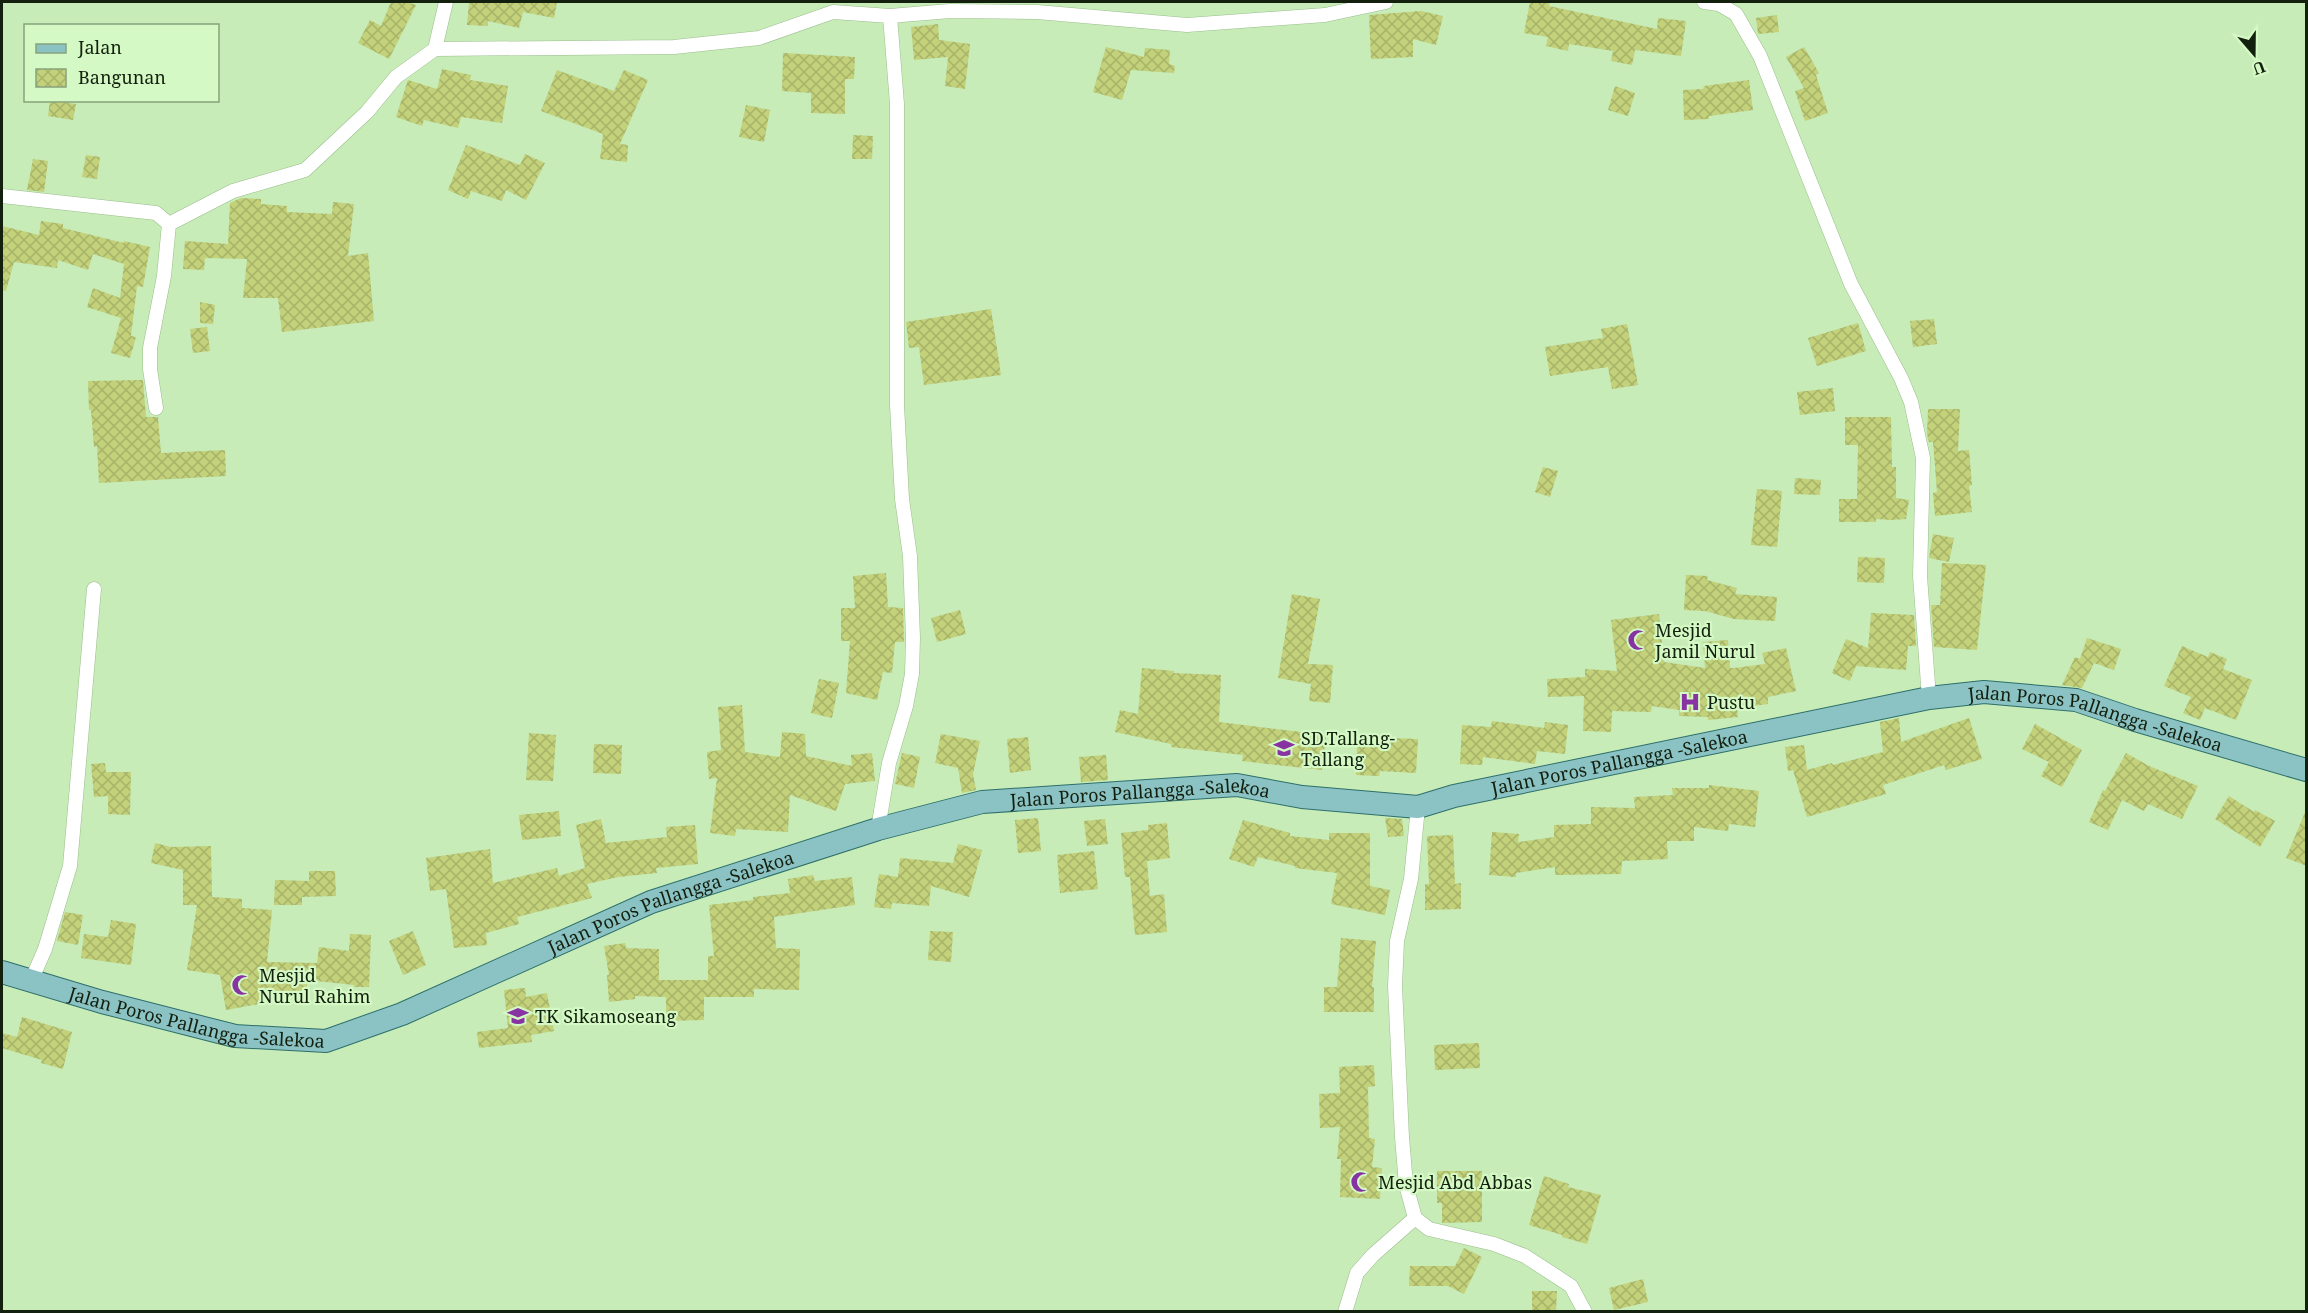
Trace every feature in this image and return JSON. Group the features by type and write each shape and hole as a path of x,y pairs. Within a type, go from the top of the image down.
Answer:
{"main road":[{"name":"Jalan Poros Pallangga -Salekoa","path":"2,972 102,1002 235,1036 326,1041 402,1014 651,903 878,829 982,801 1237,785 1302,797 1418,807 1454,796 1929,698 1984,692 2076,700 2135,720 2307,770"}],"street":[{"path":"435,49 446,2"},
{"path":"169,224 233,191 305,170 367,112 396,77 435,49 674,47 759,38 833,12 890,16 950,11 1037,12 1186,25 1325,15 1386,2"},
{"path":"1704,2 1719,4 1736,14 1760,56 1851,285 1901,378 1911,402 1923,458 1920,576 1929,698"},
{"path":"878,829 888,763 906,706 912,674 913,638 897,405 897,104 890,16"},
{"path":"2,196 156,213 169,224"},
{"path":"156,408 150,369 150,348 164,276 169,224"},
{"path":"32,981 45,949 70,866 94,589"},
{"path":"1418,807 1411,879 1397,941 1395,986 1406,1185 1415,1218 1429,1229 1494,1244 1526,1256 1571,1286 1585,1311"},
{"path":"1345,1311 1357,1273 1373,1255 1415,1218"}],"building":[{"path":"391,2 407,2 416,5 389,59 358,43 370,20 381,26"},
{"path":"469,2 557,2 554,18 523,12 519,28 488,21 488,26 467,25"},
{"path":"1530,2 1550,2 1549,6 1657,29 1658,18 1686,21 1681,56 1635,50 1632,65 1611,61 1613,51 1569,44 1568,51 1546,46 1548,37 1524,33"},
{"path":"1421,11 1443,16 1436,45 1413,39 1413,57 1371,59 1369,15"},
{"path":"1777,15 1779,32 1758,34 1756,18"},
{"path":"938,24 939,40 970,44 965,89 945,86 948,57 914,60 911,27"},
{"path":"1106,47 1144,57 1145,48 1170,50 1169,64 1175,66 1174,73 1131,70 1122,100 1093,92"},
{"path":"1804,47 1819,73 1816,75 1828,113 1805,121 1795,91 1804,88 1786,57"},
{"path":"783,53 855,57 854,79 845,79 845,114 811,113 811,93 782,91"},
{"path":"442,69 471,75 470,80 508,86 502,123 461,117 458,128 424,120 422,126 396,117 408,80 437,89"},
{"path":"557,70 614,91 624,70 648,80 620,144 628,145 627,162 600,159 603,134 541,111"},
{"path":"1749,80 1753,110 1709,116 1709,119 1684,120 1683,90 1703,89 1704,86"},
{"path":"1615,86 1635,93 1628,116 1608,110"},
{"path":"50,102 76,104 73,120 48,116"},
{"path":"746,105 770,110 764,142 739,137"},
{"path":"853,135 873,136 872,159 852,159"},
{"path":"466,145 520,165 525,154 545,163 526,200 506,190 502,201 471,191 468,199 448,190"},
{"path":"86,155 100,157 97,179 82,177"},
{"path":"33,159 48,161 44,192 27,190"},
{"path":"241,198 261,199 261,204 287,206 287,212 332,214 333,202 354,204 348,256 368,253 374,321 282,332 278,298 243,298 247,259 205,258 204,270 183,269 185,241 228,244 230,203"},
{"path":"41,221 63,224 63,228 150,247 143,287 137,286 131,336 136,337 130,358 111,353 121,318 87,307 93,288 120,298 124,264 93,254 88,270 58,260 57,268 14,262 6,291 2,290 2,226 39,235"},
{"path":"200,302 215,305 213,324 200,323"},
{"path":"991,309 1001,375 924,385 919,347 909,348 906,322"},
{"path":"1934,319 1937,344 1913,347 1910,321"},
{"path":"1858,323 1866,351 1817,366 1808,338"},
{"path":"1627,324 1638,385 1612,389 1608,367 1550,376 1545,347 1603,338 1601,329"},
{"path":"207,327 210,351 193,353 190,329"},
{"path":"143,380 146,417 158,417 161,453 225,450 226,476 99,483 97,446 94,447 91,410 89,410 88,381"},
{"path":"1833,388 1835,411 1800,415 1797,392"},
{"path":"1928,409 1960,409 1958,451 1969,450 1972,512 1935,516 1933,493 1937,492 1933,442 1929,442 1927,434"},
{"path":"1845,417 1891,417 1892,467 1896,467 1896,498 1909,500 1906,519 1839,522 1839,499 1857,499 1858,445 1845,445"},
{"path":"1543,467 1558,471 1550,497 1535,492"},
{"path":"1795,478 1821,480 1820,495 1794,494"},
{"path":"1757,489 1782,491 1777,547 1751,545"},
{"path":"1933,534 1954,538 1949,562 1929,558"},
{"path":"1858,557 1885,558 1884,583 1857,582"},
{"path":"1942,563 1986,565 1977,650 1934,647 1931,605 1940,605"},
{"path":"886,573 888,607 903,608 904,642 895,642 892,673 883,672 877,700 846,693 850,641 841,641 841,608 855,608 853,576"},
{"path":"1686,575 1708,576 1707,580 1737,588 1735,594 1777,597 1775,621 1734,619 1705,611 1684,610"},
{"path":"1292,594 1320,599 1308,664 1333,665 1330,703 1309,701 1311,684 1278,678"},
{"path":"960,610 966,634 937,642 931,618"},
{"path":"1871,613 1914,615 1916,646 1908,646 1906,670 1856,666 1850,681 1832,673 1846,639 1868,648"},
{"path":"1659,614 1664,662 1705,668 1703,642 1728,640 1730,668 1765,664 1762,653 1786,648 1796,691 1768,697 1768,704 1737,708 1738,717 1708,720 1708,717 1679,716 1679,710 1652,706 1651,712 1612,711 1611,732 1583,731 1584,696 1548,697 1547,679 1585,677 1585,669 1617,671 1611,620"},
{"path":"2087,638 2121,649 2114,670 2094,663 2082,688 2062,685 2075,657 2080,659"},
{"path":"2182,646 2208,657 2210,652 2227,659 2223,669 2252,680 2236,720 2205,708 2200,720 2183,713 2191,697 2164,686"},
{"path":"1142,668 1174,671 1174,673 1221,675 1219,722 1326,735 1322,770 1242,761 1243,755 1171,747 1171,744 1115,732 1120,710 1138,714"},
{"path":"819,679 839,683 832,718 811,713"},
{"path":"742,705 745,752 780,757 782,732 805,734 806,756 852,766 851,755 872,753 875,781 845,784 836,811 790,795 788,832 736,829 735,836 710,833 717,778 709,779 707,752 721,750 718,707"},
{"path":"1899,718 1901,742 1969,718 1982,759 1946,770 1944,765 1883,785 1886,794 1807,817 1793,770 1788,771 1785,747 1804,745 1807,770 1832,763 1833,765 1883,752 1880,722"},
{"path":"1492,721 1544,728 1545,722 1568,725 1565,754 1537,751 1535,764 1483,757 1482,765 1460,764 1462,725 1491,727"},
{"path":"2035,724 2082,750 2062,787 2041,776 2049,762 2022,749"},
{"path":"529,733 556,735 553,781 526,780"},
{"path":"941,734 980,741 973,774 976,790 962,793 958,768 935,763"},
{"path":"1028,737 1031,770 1010,773 1007,739"},
{"path":"1391,738 1418,739 1416,773 1380,771 1379,776 1356,775 1357,742 1391,742"},
{"path":"594,744 622,745 621,774 593,773"},
{"path":"902,753 920,757 914,788 895,784"},
{"path":"2126,753 2149,766 2198,786 2182,819 2148,804 2144,811 2122,800 2108,830 2089,822 2103,790 2105,791"},
{"path":"1106,755 1108,780 1081,782 1079,757"},
{"path":"105,763 106,772 131,772 130,815 108,814 108,796 94,797 91,764"},
{"path":"1709,785 1759,791 1755,827 1729,824 1728,831 1694,827 1694,841 1667,841 1668,859 1622,861 1621,874 1555,875 1555,867 1516,873 1516,877 1489,875 1492,832 1519,834 1518,842 1554,837 1554,825 1591,824 1591,807 1635,808 1634,797 1673,795 1672,788 1709,788"},
{"path":"2229,796 2254,812 2255,810 2275,821 2260,847 2215,819"},
{"path":"2307,810 2307,866 2286,858"},
{"path":"559,811 561,836 522,840 519,815"},
{"path":"1038,818 1041,851 1018,853 1015,820"},
{"path":"1385,818 1402,819 1404,836 1388,837"},
{"path":"601,819 606,843 667,837 666,827 695,825 698,864 656,868 657,873 618,877 587,884 592,898 517,917 519,924 486,933 487,945 454,948 446,889 430,891 426,858 490,849 493,883 557,868 559,876 585,868 576,825"},
{"path":"1105,819 1108,844 1087,846 1084,821"},
{"path":"1243,820 1290,833 1290,836 1329,840 1329,833 1370,833 1370,886 1390,890 1385,915 1331,904 1337,873 1295,868 1295,866 1258,857 1254,867 1229,859"},
{"path":"1167,823 1170,858 1147,861 1150,896 1164,894 1167,932 1135,935 1130,877 1125,877 1121,833 1148,830 1148,825"},
{"path":"1453,835 1455,884 1461,883 1461,909 1425,910 1425,884 1429,884 1427,836"},
{"path":"155,843 171,847 211,846 212,897 242,899 242,908 272,910 267,962 317,963 319,947 349,951 350,934 371,935 369,987 307,980 307,996 264,996 265,1003 226,1010 220,975 187,970 197,905 183,905 183,870 151,863"},
{"path":"958,844 982,850 969,897 931,886 929,906 892,903 891,909 874,907 879,874 898,877 900,858 953,863"},
{"path":"1094,851 1098,889 1060,893 1057,855"},
{"path":"309,871 335,871 336,896 302,897 302,905 274,905 275,880 309,881"},
{"path":"813,875 815,881 852,877 855,905 774,917 776,948 800,949 799,990 754,989 754,997 704,997 704,1020 666,1021 666,997 635,996 635,999 609,1002 607,975 609,975 604,946 625,943 626,948 659,949 659,980 708,980 708,956 714,956 709,905 790,893 788,879"},
{"path":"65,912 83,915 78,945 57,941"},
{"path":"111,920 136,924 131,965 81,958 84,934 108,937"},
{"path":"413,931 426,965 403,975 389,941"},
{"path":"930,931 953,932 951,962 928,960"},
{"path":"1341,938 1376,941 1372,987 1374,987 1374,1012 1324,1012 1324,987 1337,987"},
{"path":"525,988 526,997 547,993 554,1031 531,1035 532,1042 479,1048 477,1032 508,1028 504,990"},
{"path":"22,1017 72,1032 63,1069 2,1048 2,1033 17,1037"},
{"path":"1479,1043 1480,1068 1435,1070 1434,1045"},
{"path":"1374,1065 1375,1086 1368,1087 1369,1138 1375,1139 1372,1167 1382,1168 1380,1199 1340,1197 1341,1159 1337,1159 1340,1127 1320,1128 1319,1094 1340,1093 1339,1067"},
{"path":"1437,1171 1482,1171 1482,1222 1442,1223 1442,1203 1437,1203"},
{"path":"1544,1176 1569,1184 1568,1187 1601,1195 1587,1244 1529,1225"},
{"path":"1464,1248 1482,1257 1464,1294 1448,1286 1409,1286 1410,1266 1455,1266"},
{"path":"1643,1279 1648,1302 1614,1310 1609,1288"},
{"path":"1532,1291 1557,1291 1556,1311 1532,1311"}],"place":[{"name":"Mesjid Jamil Nurul","path":"1638,640"},
{"name":"Pustu","path":"1690,702"},
{"name":"SD.Tallang- Tallang","path":"1284,748"},
{"name":"Mesjid Nurul Rahim","path":"242,985"},
{"name":"TK Sikamoseang","path":"518,1016"},
{"name":"Mesjid Abd Abbas","path":"1361,1182"}]}
